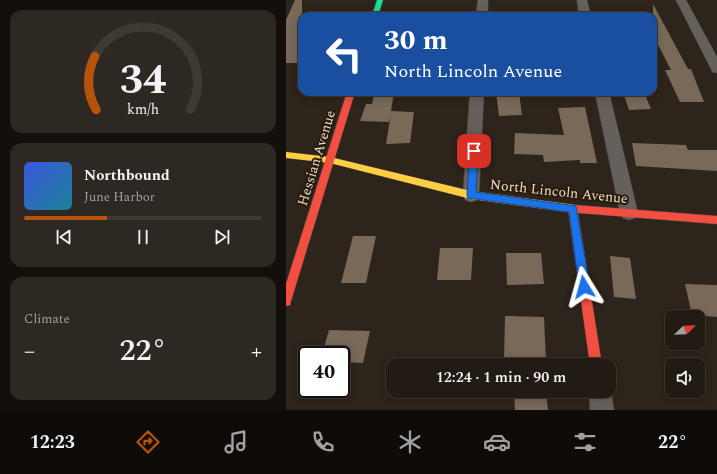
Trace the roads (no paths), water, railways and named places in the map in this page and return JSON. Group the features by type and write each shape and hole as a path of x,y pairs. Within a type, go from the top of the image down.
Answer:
{"street":[{"path":"376,12 380,0"},
{"path":"482,12 483,0"},
{"path":"582,0 584,12"},
{"path":"681,0 717,69"},
{"name":"Hessian Avenue","path":"286,301 350,96"},
{"path":"471,195 477,96"},
{"path":"603,96 629,213"},
{"name":"North Lincoln Avenue","path":"286,155 330,160 471,195 573,209 717,220"},
{"path":"573,209 595,358"},
{"path":"601,398 602,410"}]}
